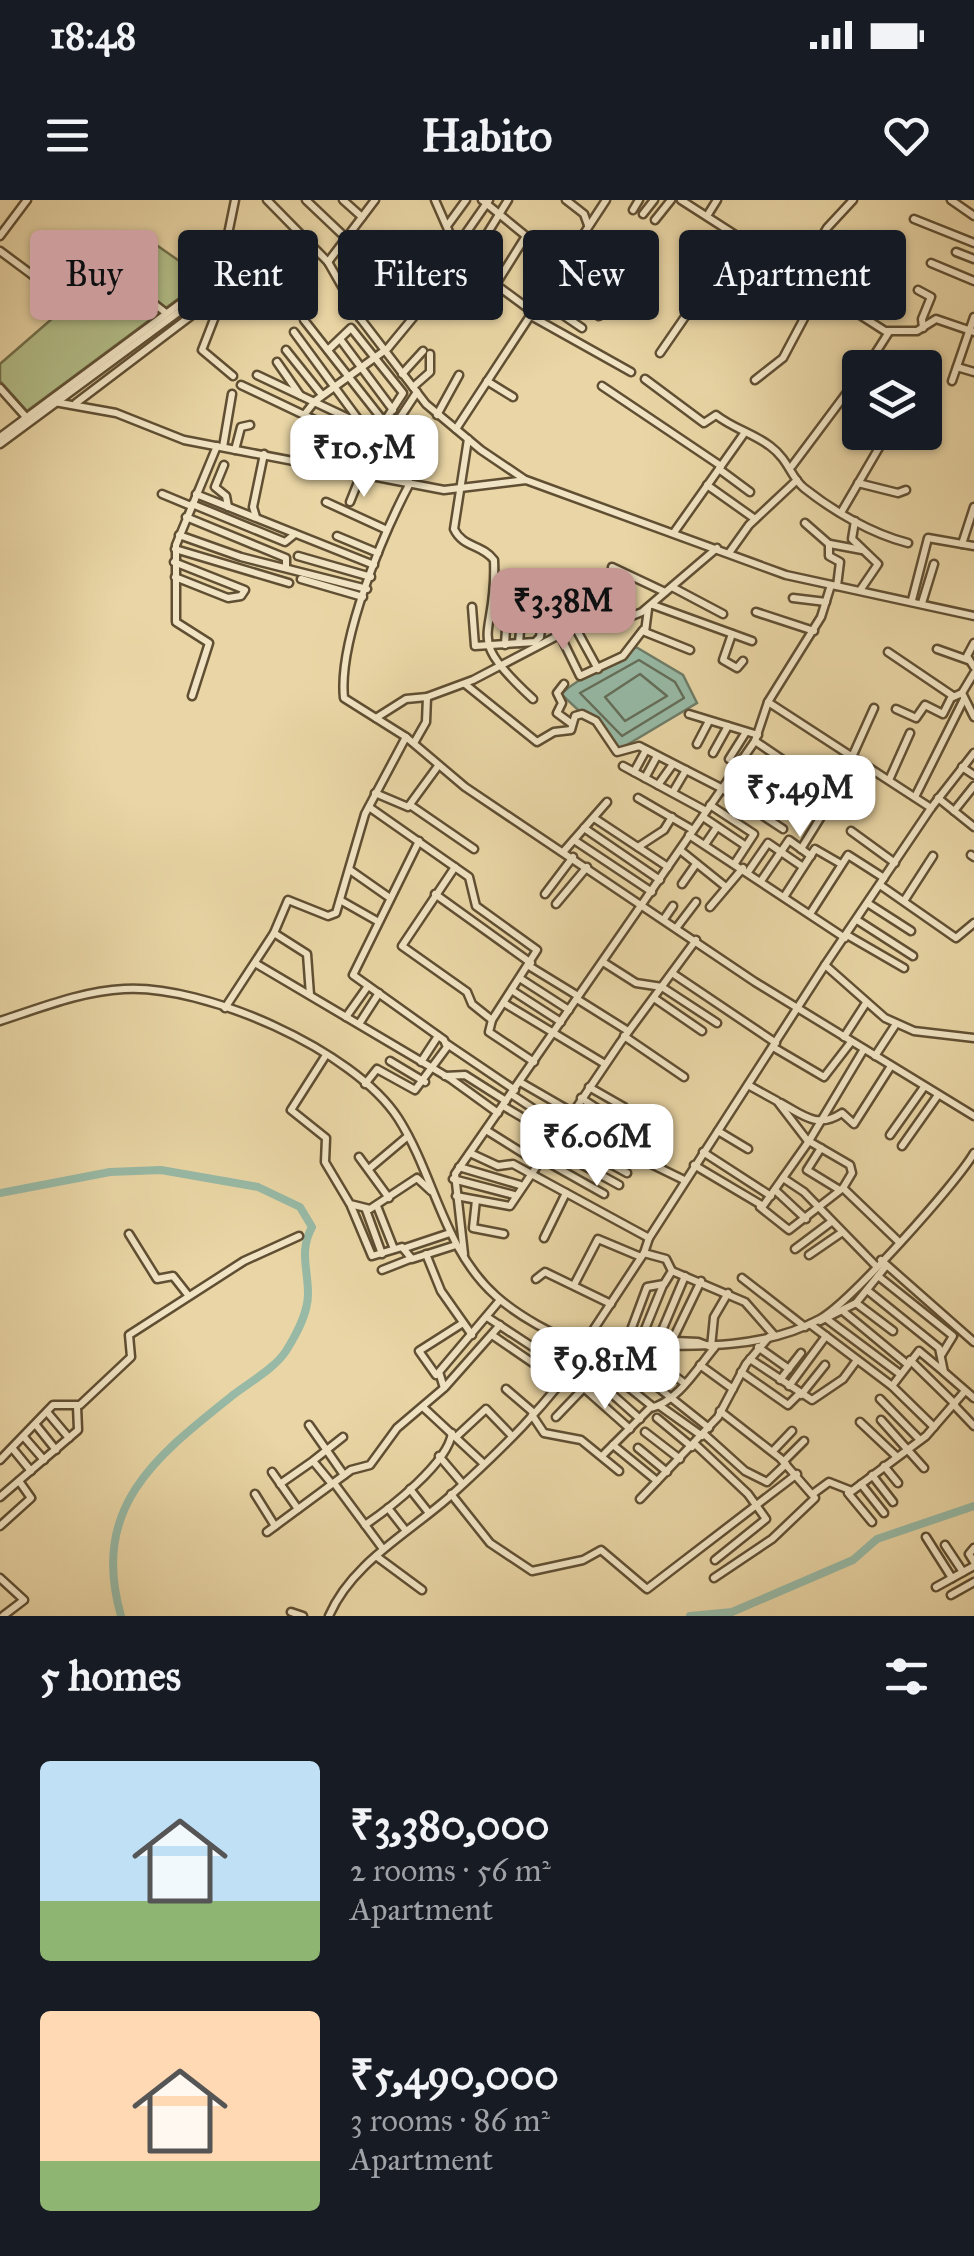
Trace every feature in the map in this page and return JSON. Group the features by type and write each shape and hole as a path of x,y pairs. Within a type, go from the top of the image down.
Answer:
{"street":[{"path":"0,236 26,200"},
{"path":"228,230 234,200"},
{"path":"266,200 328,262 338,280"},
{"path":"306,200 338,230"},
{"path":"343,200 362,217"},
{"path":"352,230 375,200"},
{"path":"434,200 448,230"},
{"path":"446,226 466,200"},
{"path":"490,230 508,200"},
{"path":"566,200 584,214 588,226"},
{"path":"585,230 606,200"},
{"path":"633,210 639,200"},
{"path":"643,214 654,200"},
{"path":"654,220 671,200"},
{"path":"682,200 729,230"},
{"path":"707,216 717,200"},
{"path":"827,230 852,200"},
{"path":"951,200 974,216"},
{"path":"468,230 486,201 526,238 503,273"},
{"path":"914,219 974,242"},
{"path":"328,262 338,249"},
{"path":"0,250 30,273"},
{"path":"956,252 974,259"},
{"path":"932,264 974,281"},
{"path":"503,290 523,306"},
{"path":"918,290 930,298 923,328"},
{"path":"0,440 178,305"},
{"path":"158,307 166,313"},
{"path":"0,440 178,309"},
{"path":"924,314 972,332"},
{"path":"952,381 972,332 974,316"},
{"path":"74,404 184,320"},
{"path":"214,320 202,350 232,376"},
{"path":"304,320 385,423"},
{"path":"362,320 438,415 526,480 786,575 974,616"},
{"path":"304,415 313,402 385,351 411,320"},
{"path":"456,429 528,320"},
{"path":"542,320 631,372"},
{"path":"570,320 582,328"},
{"path":"660,354 683,320"},
{"path":"755,380 782,360 803,320"},
{"path":"870,320 889,332 923,328 932,320"},
{"path":"328,350 351,328 403,393 385,423 384,435"},
{"path":"294,332 362,424"},
{"path":"878,350 889,332"},
{"path":"340,339 394,410"},
{"path":"286,350 322,395"},
{"path":"369,450 430,372 426,353 402,374"},
{"path":"277,362 300,396"},
{"path":"957,367 974,372"},
{"path":"257,375 411,444"},
{"path":"438,415 459,375"},
{"path":"646,379 706,424 716,415 768,444 792,466 797,480 854,521 908,543"},
{"path":"487,381 512,397"},
{"path":"241,385 369,450"},
{"path":"602,386 750,492"},
{"path":"0,388 26,418"},
{"path":"192,696 208,642 177,626 175,549 186,516 220,447 232,394"},
{"path":"792,466 842,400"},
{"path":"53,402 116,414 173,437 220,447 362,472 372,469"},
{"path":"319,422 326,408"},
{"path":"235,450 241,427 250,425"},
{"path":"674,531 744,434"},
{"path":"468,439 458,490 456,534 464,543 485,550 495,564 486,647 497,666 533,699"},
{"path":"327,446 410,483 458,490 526,480"},
{"path":"369,450 372,469"},
{"path":"842,511 878,450"},
{"path":"256,518 253,506 264,454"},
{"path":"224,465 215,487 226,496 231,519"},
{"path":"350,502 362,472"},
{"path":"729,553 756,519 797,480"},
{"path":"410,483 387,530 365,593 344,696 406,737 438,766 664,919 798,1008 974,1116"},
{"path":"858,483 898,493 906,490"},
{"path":"707,485 756,519"},
{"path":"162,494 286,542 294,534"},
{"path":"196,494 374,565"},
{"path":"326,502 387,530"},
{"path":"216,513 228,507"},
{"path":"962,544 974,507"},
{"path":"186,516 286,558 286,567"},
{"path":"854,521 852,539 878,564 860,589"},
{"path":"805,523 829,544 863,550"},
{"path":"179,535 365,593"},
{"path":"338,536 378,553"},
{"path":"912,600 928,538 974,546"},
{"path":"464,1258 453,1179 459,1167 756,738 768,702 814,631 834,585 841,564 829,556 829,544"},
{"path":"245,571 253,545"},
{"path":"206,559 210,547"},
{"path":"376,718 406,699 426,698 465,684 576,627 630,617 650,607 717,548"},
{"path":"175,549 289,584"},
{"path":"298,556 371,576"},
{"path":"174,562 244,587 244,591 228,598 174,578"},
{"path":"922,603 934,564"},
{"path":"612,568 723,614"},
{"path":"472,607 473,643 486,647 540,637 549,574"},
{"path":"567,578 558,635 578,675 623,656 643,630 650,607"},
{"path":"300,579 365,593"},
{"path":"505,644 509,580"},
{"path":"518,643 524,583"},
{"path":"793,598 826,602"},
{"path":"601,602 630,617"},
{"path":"650,607 752,641"},
{"path":"756,612 814,631"},
{"path":"576,627 598,669"},
{"path":"643,630 690,650"},
{"path":"732,634 723,660 737,668 743,661"},
{"path":"915,798 963,696 974,642"},
{"path":"936,649 972,666"},
{"path":"888,652 952,696 963,696"},
{"path":"465,684 537,742 554,732 568,731 582,714 596,721 617,752 633,746 646,750 721,788 783,829"},
{"path":"564,684 557,693 562,703 557,713 572,724"},
{"path":"896,709 916,718 925,704 941,714 952,696"},
{"path":"963,696 974,718"},
{"path":"414,743 426,722 426,698"},
{"path":"768,702 931,808"},
{"path":"852,757 874,708"},
{"path":"689,714 746,732 811,778"},
{"path":"697,744 710,720"},
{"path":"713,753 728,726"},
{"path":"729,759 746,732"},
{"path":"890,780 910,733"},
{"path":"225,1008 274,933 288,900 332,916 368,807 406,737"},
{"path":"634,772 646,750"},
{"path":"329,1616 336,1600 383,1549 451,1494 562,1383 684,1180 931,808 974,753"},
{"path":"645,778 658,756"},
{"path":"743,758 776,778"},
{"path":"658,784 673,764"},
{"path":"375,793 404,807 410,805 438,766"},
{"path":"623,766 754,834 734,863"},
{"path":"962,767 974,775"},
{"path":"802,849 840,786 854,789 868,768"},
{"path":"672,792 686,770"},
{"path":"732,771 801,818"},
{"path":"954,810 974,786"},
{"path":"638,798 810,914 904,968"},
{"path":"938,798 974,827"},
{"path":"564,851 607,802"},
{"path":"410,805 474,849"},
{"path":"368,807 474,882 471,894 476,906 536,948 530,965 492,1020 492,1036 534,1062"},
{"path":"706,811 717,827 746,846"},
{"path":"594,818 668,867"},
{"path":"638,847 664,830 672,818"},
{"path":"706,843 717,827"},
{"path":"584,828 660,880"},
{"path":"851,831 895,863"},
{"path":"574,840 652,892"},
{"path":"761,881 789,840 811,856"},
{"path":"419,841 352,972 448,1044 536,1126"},
{"path":"710,907 768,843 803,867"},
{"path":"784,897 815,849 841,864"},
{"path":"680,850 726,887"},
{"path":"810,914 841,864 851,855 904,901 956,938 974,923"},
{"path":"904,901 932,856"},
{"path":"545,894 573,858"},
{"path":"682,884 696,864"},
{"path":"455,867 402,946 467,992 472,1004 492,1020"},
{"path":"556,904 587,867"},
{"path":"350,870 390,898"},
{"path":"435,894 684,1077"},
{"path":"340,900 377,921"},
{"path":"677,927 696,902"},
{"path":"868,904 911,931"},
{"path":"664,919 673,906"},
{"path":"858,920 913,956"},
{"path":"274,933 308,954 310,996"},
{"path":"456,1196 508,1207 626,1034 696,940"},
{"path":"602,962 636,982 662,988 717,1023"},
{"path":"254,964 445,1076 509,1098 572,1112"},
{"path":"826,966 866,1003 896,1023 914,1030 974,1038"},
{"path":"672,974 824,1077 866,1003"},
{"path":"521,979 569,1010"},
{"path":"346,1017 368,986"},
{"path":"0,1022 85,994 162,990 225,1008 295,1036 365,1084 389,1106 408,1136 456,1245 500,1300 586,1345 612,1348 641,1339 713,1346"},
{"path":"513,990 561,1022"},
{"path":"359,1024 378,994"},
{"path":"654,998 702,1031"},
{"path":"504,1003 606,1064"},
{"path":"875,1056 896,1023"},
{"path":"422,1062 438,1036"},
{"path":"365,1084 377,1070 413,1091 425,1082 448,1044"},
{"path":"760,1207 809,1141 864,1049"},
{"path":"326,1055 292,1110 326,1138 325,1162 350,1204 367,1252 382,1254 450,1233"},
{"path":"390,1061 425,1082"},
{"path":"748,1084 817,1123 828,1123 842,1114 856,1122 891,1066"},
{"path":"445,1076 465,1075 509,1098 561,1127 628,1173"},
{"path":"589,1087 624,1107"},
{"path":"890,1136 924,1087"},
{"path":"902,1146 938,1095"},
{"path":"581,1098 626,1126"},
{"path":"694,1165 760,1207 786,1230 819,1209 841,1188 852,1168 809,1141 777,1101"},
{"path":"561,1127 684,1180"},
{"path":"486,1130 604,1194"},
{"path":"718,1130 748,1149"},
{"path":"370,1168 408,1136"},
{"path":"548,1146 620,1185"},
{"path":"821,1148 808,1172 841,1188 898,1241"},
{"path":"703,1152 773,1193 806,1219"},
{"path":"811,1324 841,1304 881,1264 974,1152"},
{"path":"470,1153 486,1162 510,1163 649,1238"},
{"path":"359,1157 389,1198"},
{"path":"459,1167 520,1185"},
{"path":"350,1204 366,1210 377,1206 417,1178 435,1196"},
{"path":"783,1178 841,1232 974,1342"},
{"path":"453,1179 514,1195"},
{"path":"544,1238 566,1192"},
{"path":"476,1200 473,1228 504,1234"},
{"path":"377,1206 394,1249"},
{"path":"366,1210 382,1254"},
{"path":"795,1249 831,1222"},
{"path":"809,1255 841,1232"},
{"path":"129,1234 154,1276 172,1276 188,1295"},
{"path":"77,1406 131,1357 129,1335 244,1261 299,1236"},
{"path":"574,1285 598,1239 666,1259 672,1271 728,1293 753,1308 772,1336"},
{"path":"382,1270 456,1245"},
{"path":"405,1248 412,1258"},
{"path":"426,1254 442,1291 472,1335"},
{"path":"626,1342 713,1346 772,1336 828,1320 856,1303 878,1276 881,1264"},
{"path":"641,1339 672,1271"},
{"path":"536,1279 545,1272 611,1304"},
{"path":"658,1340 686,1276"},
{"path":"878,1276 953,1336 942,1355"},
{"path":"742,1278 892,1386 934,1427"},
{"path":"672,1340 701,1281"},
{"path":"626,1342 648,1287 664,1284"},
{"path":"867,1290 936,1345 944,1372"},
{"path":"602,1456 640,1419 668,1400 700,1365 713,1346 714,1317 728,1293"},
{"path":"437,1376 500,1300"},
{"path":"856,1303 893,1331"},
{"path":"844,1312 908,1362 974,1426"},
{"path":"487,1316 551,1359 547,1373"},
{"path":"828,1320 900,1374"},
{"path":"444,1388 418,1353 463,1323"},
{"path":"267,1532 344,1475 373,1462 397,1428 444,1388 500,1324"},
{"path":"492,1334 562,1383"},
{"path":"640,1500 705,1433 758,1347 772,1336"},
{"path":"789,1386 826,1336"},
{"path":"649,1346 650,1357 684,1383"},
{"path":"758,1347 788,1369"},
{"path":"556,1417 594,1378 609,1359 612,1348"},
{"path":"612,1348 745,1471 767,1482 804,1441"},
{"path":"892,1386 919,1350 974,1398"},
{"path":"780,1380 800,1353"},
{"path":"609,1359 617,1378 656,1406 705,1433"},
{"path":"750,1359 800,1395 815,1399 846,1376 857,1360"},
{"path":"742,1372 788,1405 825,1364"},
{"path":"700,1365 733,1388"},
{"path":"594,1378 640,1419"},
{"path":"506,1389 533,1414 544,1433 564,1441 581,1440 619,1471"},
{"path":"585,1389 630,1429"},
{"path":"848,1492 920,1440 966,1391"},
{"path":"880,1399 920,1440"},
{"path":"0,1460 46,1412 61,1403 77,1406"},
{"path":"0,1497 80,1428 77,1406"},
{"path":"424,1408 483,1463"},
{"path":"365,1524 410,1489 454,1435 486,1409 512,1436"},
{"path":"714,1578 784,1530 814,1500 814,1494 785,1462 720,1411"},
{"path":"46,1412 69,1438"},
{"path":"656,1418 693,1446 758,1508 766,1521 715,1560"},
{"path":"881,1420 924,1468"},
{"path":"860,1422 896,1456"},
{"path":"36,1424 56,1450"},
{"path":"309,1425 344,1475"},
{"path":"773,1451 792,1430"},
{"path":"645,1432 680,1458"},
{"path":"24,1437 44,1460"},
{"path":"280,1484 343,1438"},
{"path":"613,1445 657,1481"},
{"path":"638,1448 666,1472"},
{"path":"13,1449 32,1470"},
{"path":"440,1456 462,1483"},
{"path":"314,1461 383,1549"},
{"path":"884,1466 898,1483"},
{"path":"272,1472 298,1509"},
{"path":"451,1494 490,1543 532,1571 542,1572 556,1562 583,1560 601,1550 647,1589 758,1508 797,1474"},
{"path":"872,1476 893,1502"},
{"path":"0,1526 31,1498 19,1481"},
{"path":"814,1494 829,1482 848,1492 872,1522"},
{"path":"861,1484 884,1513"},
{"path":"410,1489 429,1512"},
{"path":"255,1494 276,1526"},
{"path":"0,1508 9,1518"},
{"path":"388,1508 406,1531"},
{"path":"926,1537 952,1578"},
{"path":"945,1545 963,1572"},
{"path":"936,1587 974,1564 969,1554 974,1548"},
{"path":"376,1556 422,1590"},
{"path":"0,1578 24,1600 3,1616"},
{"path":"951,1595 974,1582"},
{"path":"291,1612 302,1616"}],"green space":[{"path":"158,246 178,260 178,299 158,314"},
{"path":"51,320 150,320 27,411 0,381 0,364"}],"water":[{"path":"636,647 683,675 697,703 620,749 561,694"}],"waterway":[{"path":"0,1193 110,1172 161,1170 258,1187 300,1207 312,1227 305,1252 306,1309 286,1351 269,1369 178,1440 136,1488 122,1515 114,1544 114,1578 121,1616"},
{"path":"690,1616 732,1612 853,1560 877,1539 974,1506"}]}
